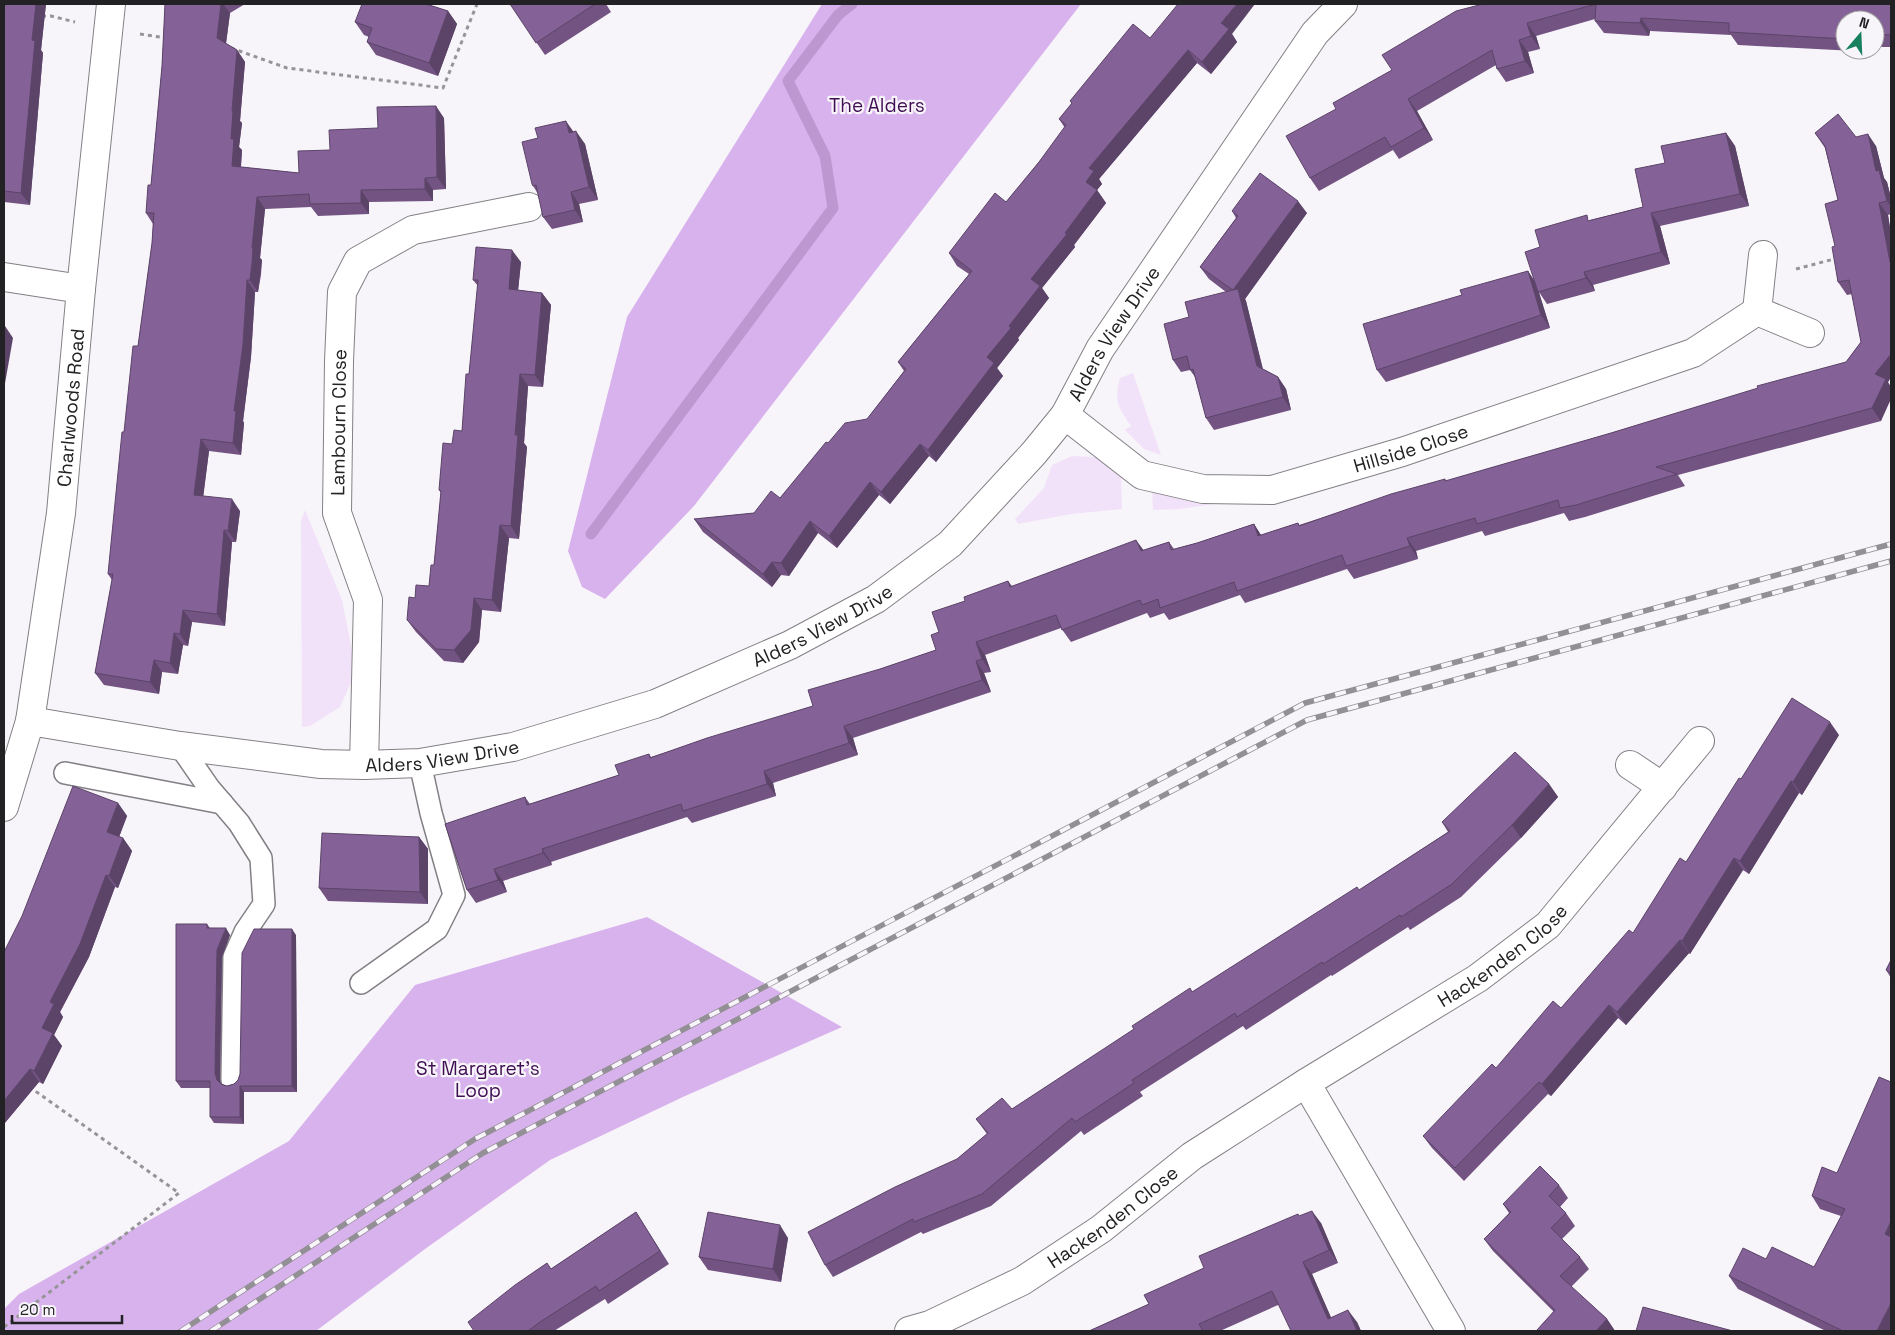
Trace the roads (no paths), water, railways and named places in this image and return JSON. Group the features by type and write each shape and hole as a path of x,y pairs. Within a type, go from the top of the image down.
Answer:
{"street":[{"name":"Alders View Drive","path":"30,722 180,746 320,764 420,764 513,747 655,704 790,645 876,599 950,544 1034,453 1064,415 1100,349 1315,33 1343,4"},
{"name":"Charlwoods Road","path":"4,807 30,722 61,513 81,289 109,17"},
{"name":"Lambourn Close","path":"364,765 368,600 337,513 342,292 358,261 414,230 529,207"},
{"path":"1762,266 1757,311 1810,333"},
{"path":"4,277 81,289"},
{"name":"Hillside Close","path":"1064,415 1142,475 1203,489 1272,490 1402,452 1693,353 1757,311"},
{"name":"Hackenden Close","path":"909,1331 930,1325 1022,1281 1101,1229 1192,1156 1306,1083 1478,978 1548,925 1700,742"},
{"path":"1630,765 1664,787"},
{"path":"1306,1083 1451,1331"}],"lane":[{"path":"180,746 239,823 261,858 264,904 245,932 234,957 232,1080"},
{"path":"361,983 437,929 454,895 431,814 420,764"},
{"path":"65,773 222,803"}],"waterway":[{"path":"591,534 833,208 825,156 788,81 838,15 852,4"}],"railway":[{"path":"181,1331 475,1139 1305,703 1891,544"},
{"path":"211,1331 483,1153 1307,720 1891,561"}],"park label":[{"name":"The Alders","path":"877,105"},
{"name":"St Margaret's Loop","path":"478,1079"}]}
